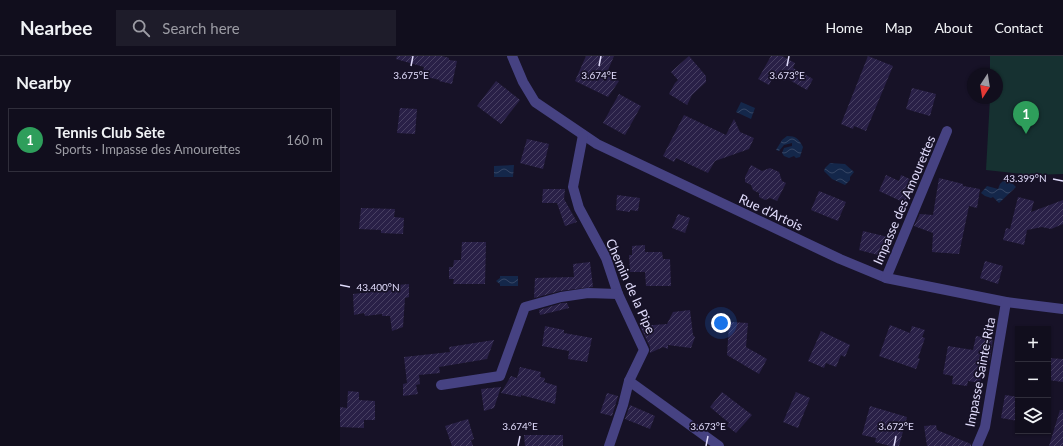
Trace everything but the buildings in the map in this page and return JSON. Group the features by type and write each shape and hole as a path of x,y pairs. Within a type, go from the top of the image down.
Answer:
{"street":[{"name":"Rue d'Artois","path":"512,56 523,82 535,102 597,144 840,258 886,278 1006,302 1063,309"},
{"name":"Impasse des Amourettes","path":"886,278 947,132"},
{"name":"Chemin de la Pipe","path":"583,135 573,187 579,208 606,258 618,294 644,350 629,381 623,405 609,446"},
{"path":"441,385 500,376 526,307 588,293 618,294"},
{"name":"Impasse Sainte-Rita","path":"977,446 985,427 1006,302"},
{"path":"629,381 719,446"}],"green space":[{"path":"990,56 1063,56 1063,174 1031,175 986,170 990,104 1003,104 1003,68 990,68"}],"water":[{"path":"741,102 755,108 751,119 736,112"},
{"path":"787,136 795,137 802,144 803,147 800,157 796,158 794,156 789,158 784,156 782,153 784,148 792,146 792,143 784,145 779,151 776,150 782,140"},
{"path":"830,163 845,164 854,172 850,177 850,180 845,185 832,179 824,171"},
{"path":"514,165 513,177 494,177 494,166"},
{"path":"1004,180 1010,181 1016,187 999,203 993,197 991,198 985,196 981,193 987,186 998,189"},
{"path":"500,276 518,276 518,286 500,286 500,284 496,281 500,278"}],"place":[{"name":"Tennis Club Sète","path":"1026,134"}]}
